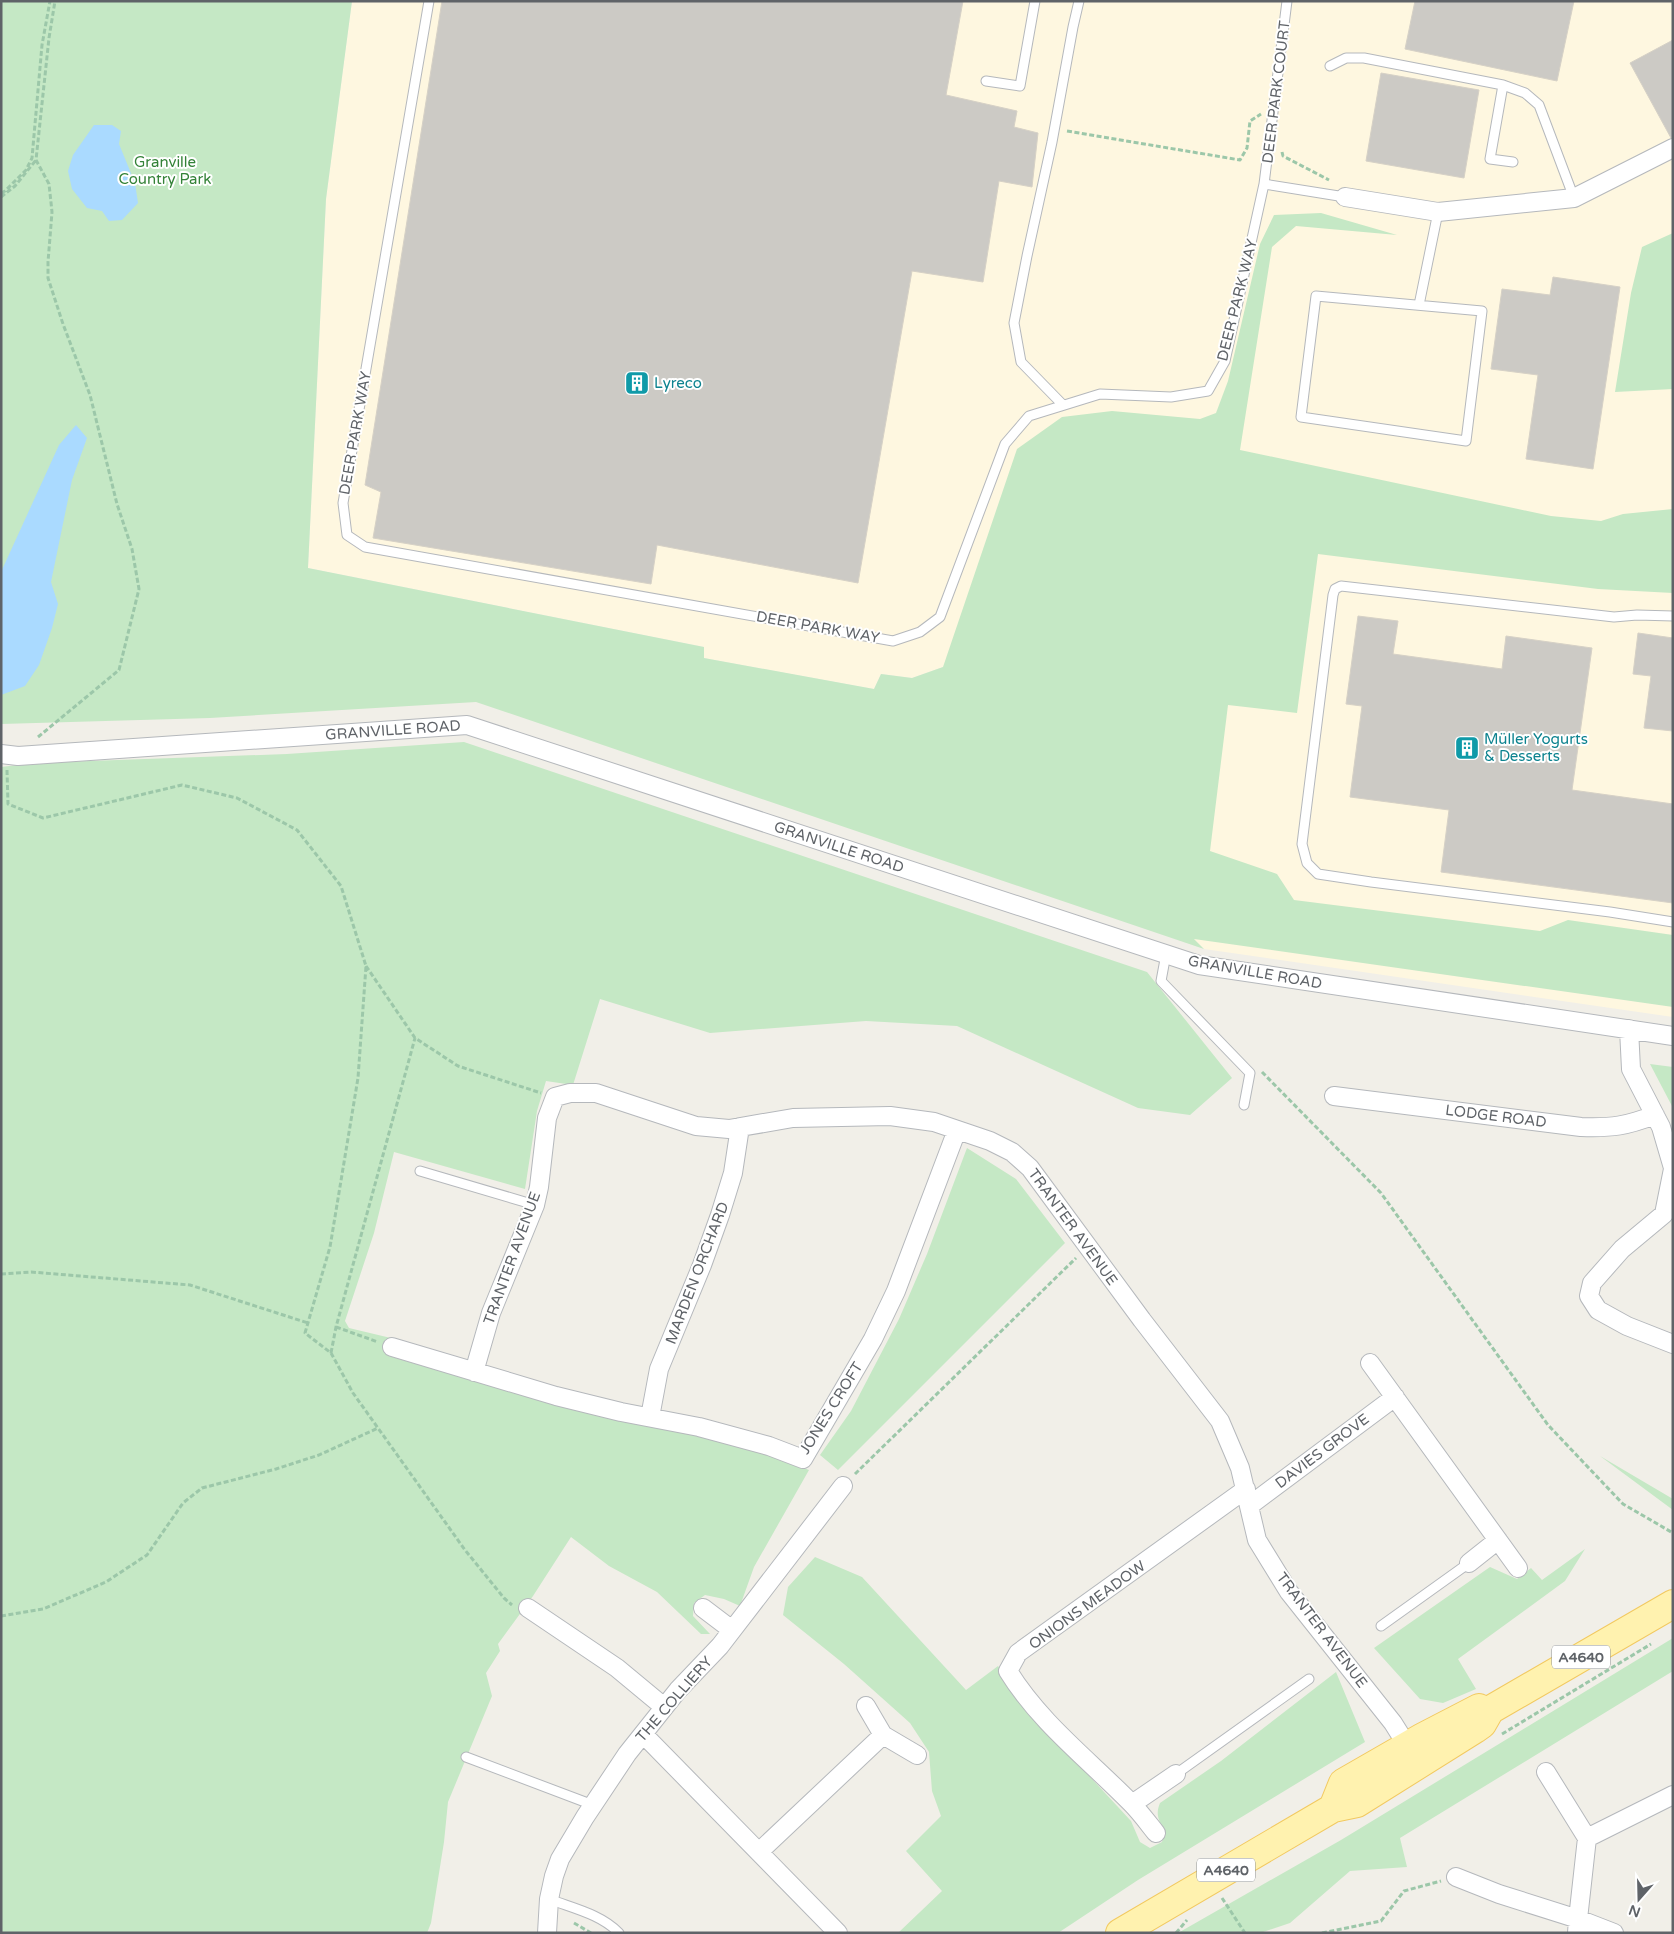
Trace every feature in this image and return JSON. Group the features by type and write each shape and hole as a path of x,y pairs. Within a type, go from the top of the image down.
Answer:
{"main road":[{"name":"A4640","path":"1120,1933 1332,1808 1343,1783 1475,1729 1482,1724 1490,1710 1673,1604"}],"street":[{"path":"1345,197 1438,212 1574,198 1673,148"},
{"name":"GRANVILLE ROAD","path":"8,755 466,725 1200,965 1673,1036"},
{"path":"1629,1029 1631,1069 1661,1127 1672,1172 1664,1214 1622,1249 1592,1283 1589,1296 1598,1310 1627,1326 1673,1344"},
{"name":"TRANTER AVENUE","path":"474,1372 490,1312 535,1204 547,1118 556,1097 570,1092 596,1093 696,1126 729,1129 792,1118 890,1116 934,1122 990,1141 1012,1152 1030,1168 1088,1248 1220,1421 1240,1468 1257,1540 1289,1592 1384,1712 1414,1755"},
{"name":"LODGE ROAD","path":"1334,1096 1610,1128 1635,1123 1655,1115"},
{"name":"MARDEN ORCHARD","path":"650,1417 659,1369 702,1266 720,1215 733,1173 740,1127"},
{"name":"JONES CROFT","path":"392,1347 556,1396 699,1427 769,1446 803,1459 873,1340 896,1291 957,1130"},
{"path":"1370,1363 1518,1568"},
{"name":"DAVIES GROVE","path":"1247,1497 1395,1397"},
{"name":"THE COLLIERY","path":"547,1933 549,1899 560,1859 593,1805 627,1754 678,1690 720,1646 843,1486"},
{"name":"ONIONS MEADOW","path":"1156,1832 1132,1804 1060,1736 1019,1689 1008,1671 1018,1654 1247,1497"},
{"path":"1469,1563 1498,1540"},
{"path":"528,1608 617,1668 664,1707"},
{"path":"704,1608 732,1630"},
{"path":"866,1706 883,1735 917,1755"},
{"path":"643,1734 760,1851 838,1933"},
{"path":"760,1851 883,1735"},
{"path":"1546,1772 1587,1838 1577,1926"},
{"path":"1132,1804 1176,1774"},
{"path":"1587,1838 1673,1795"},
{"path":"1456,1877 1577,1926 1614,1933"}],"lane":[{"name":"DEER PARK WAY","path":"429,1 343,503 347,535 365,547 893,641 920,632 940,617 1005,444 1029,416 1100,394 1171,397 1208,391 1225,361 1264,184"},
{"path":"986,81 1020,86 1036,1"},
{"path":"1062,405 1021,362 1014,323 1079,1"},
{"name":"DEER PARK COURT","path":"1264,184 1288,1"},
{"path":"1330,66 1346,58 1364,58 1504,85 1525,93 1539,105 1574,198"},
{"path":"1504,85 1490,159 1513,162"},
{"path":"1264,184 1345,197"},
{"path":"1419,305 1438,212"},
{"path":"1316,296 1419,305 1482,311 1466,441 1301,418 1316,296"},
{"path":"1673,616 1637,615 1614,617 1340,586 1333,595 1302,844 1307,863 1318,874 1673,922"},
{"path":"1166,954 1161,982 1250,1073 1244,1105"},
{"path":"420,1171 535,1204"},
{"path":"1380,1626 1469,1563"},
{"path":"1176,1774 1309,1679"},
{"path":"466,1757 593,1805"},
{"path":"549,1899 611,1924 619,1933"}],"path":[{"path":"1,193 6,191 26,170 32,158 42,44 50,1"},
{"path":"55,1 49,38 36,160 48,184 52,212 48,278 90,395 118,504 132,549 139,588 119,670 8,755 8,804 43,818 182,785 237,798 297,830 341,886 366,966 415,1038 458,1066 556,1097"},
{"path":"1054,129 1240,160 1247,148 1250,121 1261,114 1266,95 1275,96"},
{"path":"1281,148 1283,156 1325,179 1334,181"},
{"path":"1,197 15,186 36,160"},
{"path":"366,966 357,1087 330,1247 305,1333 331,1353 352,1394 466,1550 504,1598 522,1613 528,1608"},
{"path":"331,1353 336,1327 415,1038"},
{"path":"1256,1065 1381,1194 1548,1425 1623,1504 1673,1533"},
{"path":"843,1486 1088,1248"},
{"path":"1,1274 32,1272 190,1285 308,1323"},
{"path":"336,1327 392,1347"},
{"path":"1,1616 43,1609 106,1582 147,1555 183,1503 202,1488 276,1469 319,1455 378,1428"},
{"path":"1498,1736 1657,1641"},
{"path":"1322,1933 1381,1921 1404,1891 1456,1877"},
{"path":"1222,1898 1245,1933"},
{"path":"569,1921 591,1933"}],"shaded area":[{"path":"352,1 1673,1 1673,1017 1204,949 998,756 943,667 912,678 881,674 874,689 703,658 704,647 308,568 326,199"}],"green space":[{"name":"Granville Country Park","path":"1,1 352,1 326,199 308,568 704,647 704,658 874,689 881,674 912,678 943,667 1017,449 1062,417 1112,411 1200,419 1216,413 1228,381 1260,244 1274,215 1321,213 1397,235 1296,226 1272,247 1240,450 1551,516 1601,521 1623,514 1673,509 1673,593 1598,589 1318,554 1297,713 1228,705 1210,851 1277,874 1294,900 1540,931 1568,920 1673,935 1673,1007 1194,939 1204,949 476,702 210,718 1,724"},
{"path":"1673,233 1673,389 1615,392 1631,293 1642,247"},
{"path":"464,742 1147,972 1232,1078 1190,1115 1138,1108 957,1026 866,1021 710,1033 600,999 573,1085 546,1081 537,1111 525,1189 394,1152 374,1233 345,1321 349,1328 395,1339 389,1356 549,1403 741,1444 809,1470 754,1567 740,1606 724,1599 705,1595 694,1603 693,1616 710,1634 701,1634 657,1592 609,1566 571,1537 533,1596 498,1644 500,1651 486,1673 492,1696 448,1802 444,1842 431,1923 427,1933 1,1933 1,767 34,763 287,754"},
{"path":"1650,1064 1673,1067 1673,1108"},
{"path":"967,1148 1016,1179 1065,1243 838,1470 820,1455 851,1411 899,1319 927,1254"},
{"path":"1600,1456 1673,1499 1673,1510"},
{"path":"1585,1549 1565,1581 1458,1659 1476,1689 1443,1703 1420,1699 1374,1648 1490,1567 1517,1579 1531,1568 1542,1580"},
{"path":"815,1557 862,1577 966,1690 998,1666 1030,1712 1131,1821 1140,1842 1150,1848 1162,1842 1165,1832 1158,1818 1160,1803 1221,1761 1336,1672 1365,1742 1138,1880 1058,1933 898,1933 942,1891 906,1851 941,1816 932,1791 929,1752 910,1723 844,1664 783,1615 788,1587"},
{"path":"1673,1638 1673,1671 1400,1838 1407,1867 1350,1871 1290,1923 1260,1933 1178,1933 1341,1840"}],"water":[{"path":"94,125 112,125 121,131 119,144 135,183 138,203 122,220 109,221 102,211 87,208 72,189 68,171 73,155"},
{"path":"76,425 87,438 72,480 51,582 58,604 52,628 39,665 25,686 1,695 1,572 59,445"}],"building":[{"name":"Lyreco","path":"442,1 963,1 946,95 1017,111 1014,127 1038,133 1032,187 999,181 983,282 912,271 858,583 657,545 651,584 373,538 381,492 365,485"},
{"path":"1415,1 1574,1 1557,81 1405,49"},
{"path":"1673,40 1673,138 1671,138 1630,63"},
{"path":"1381,73 1479,90 1464,178 1366,161"},
{"path":"1553,277 1620,287 1593,469 1526,459 1538,375 1491,369 1502,289 1550,295"},
{"name":"Müller Yogurts & Desserts","path":"1358,616 1398,621 1393,654 1502,669 1506,636 1592,648 1572,790 1673,804 1673,903 1441,872 1449,810 1350,797 1362,706 1346,704"},
{"path":"1638,633 1673,638 1673,731 1644,728 1651,676 1633,674"}],"place":[{"name":"Lyreco","path":"637,383"},
{"name":"Müller Yogurts & Desserts","path":"1467,748"}]}
